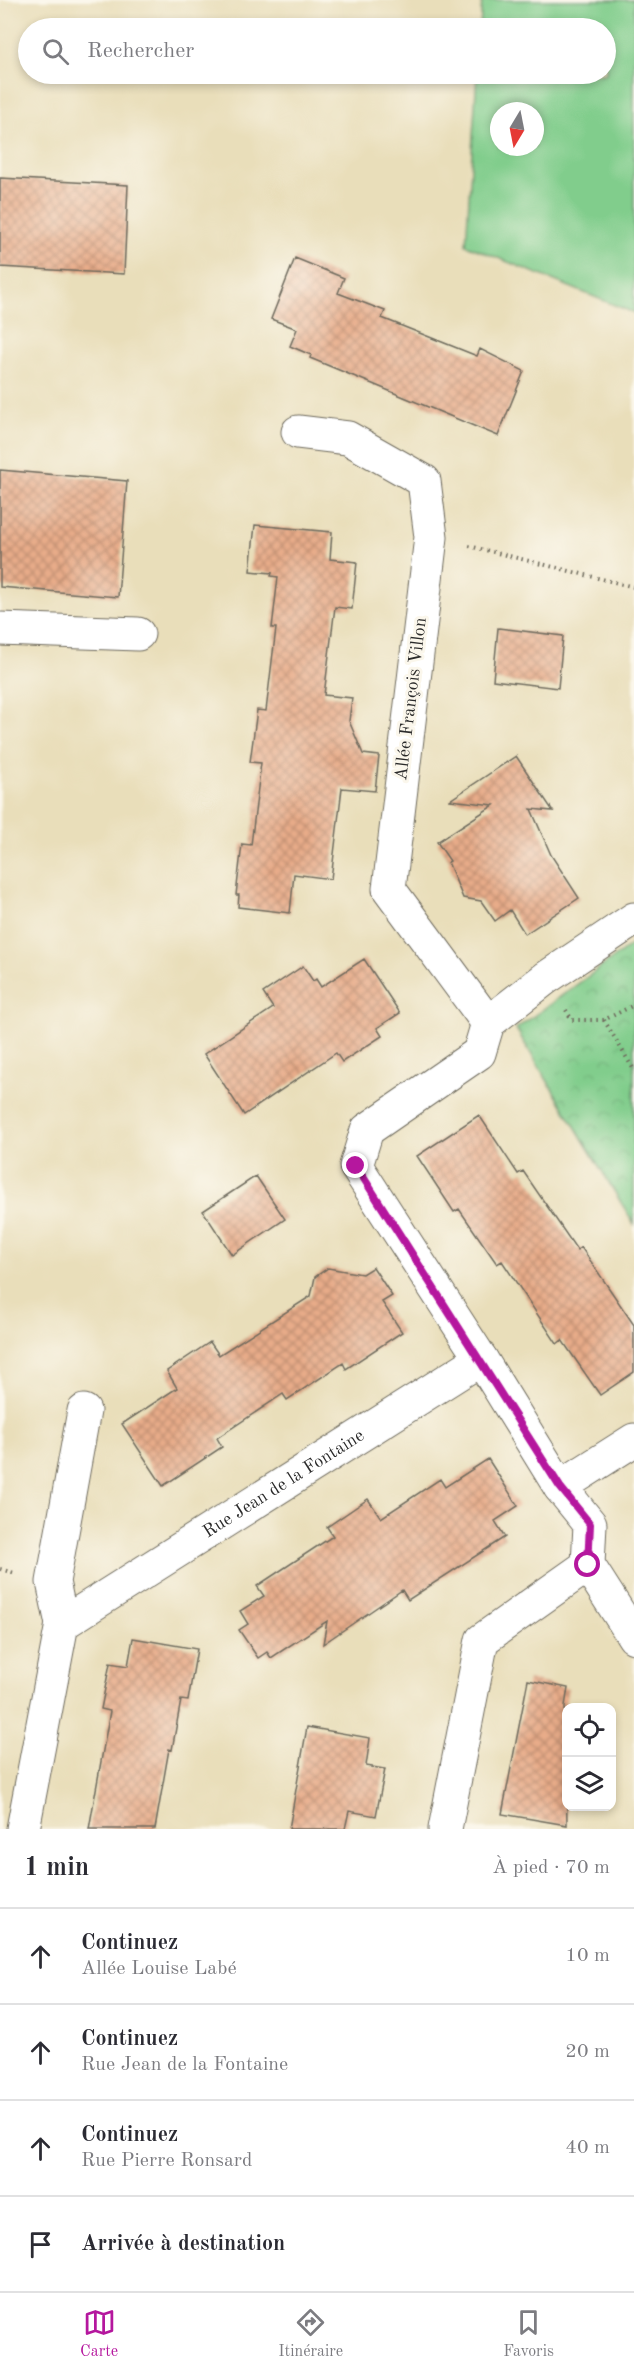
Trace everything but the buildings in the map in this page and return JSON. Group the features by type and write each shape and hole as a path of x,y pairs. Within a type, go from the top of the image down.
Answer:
{"street":[{"name":"Allée François Villon","path":"298,432 348,438 424,481 430,537 389,889 488,1023"},
{"path":"0,629 138,634"},
{"path":"634,919 546,978 488,1023 479,1053 367,1130 356,1166 481,1359 560,1487 590,1524 588,1565 634,1637"},
{"name":"Rue Jean de la Fontaine","path":"62,1624 481,1359"},
{"path":"23,1829 62,1624 53,1582 84,1412"},
{"path":"560,1487 634,1440"},
{"path":"445,1829 482,1640 588,1565"}],"path":[{"path":"430,537 634,587"},
{"path":"546,978 572,1020 604,1020 634,1005"},
{"path":"604,1020 634,1070"}],"green space":[{"path":"482,0 634,0 634,313 466,245 476,84 616,84 616,18 481,18"},
{"path":"634,943 634,1224 516,1029"}],"route":[{"path":"356,1166 481,1359 560,1487 590,1524 588,1565"}]}
